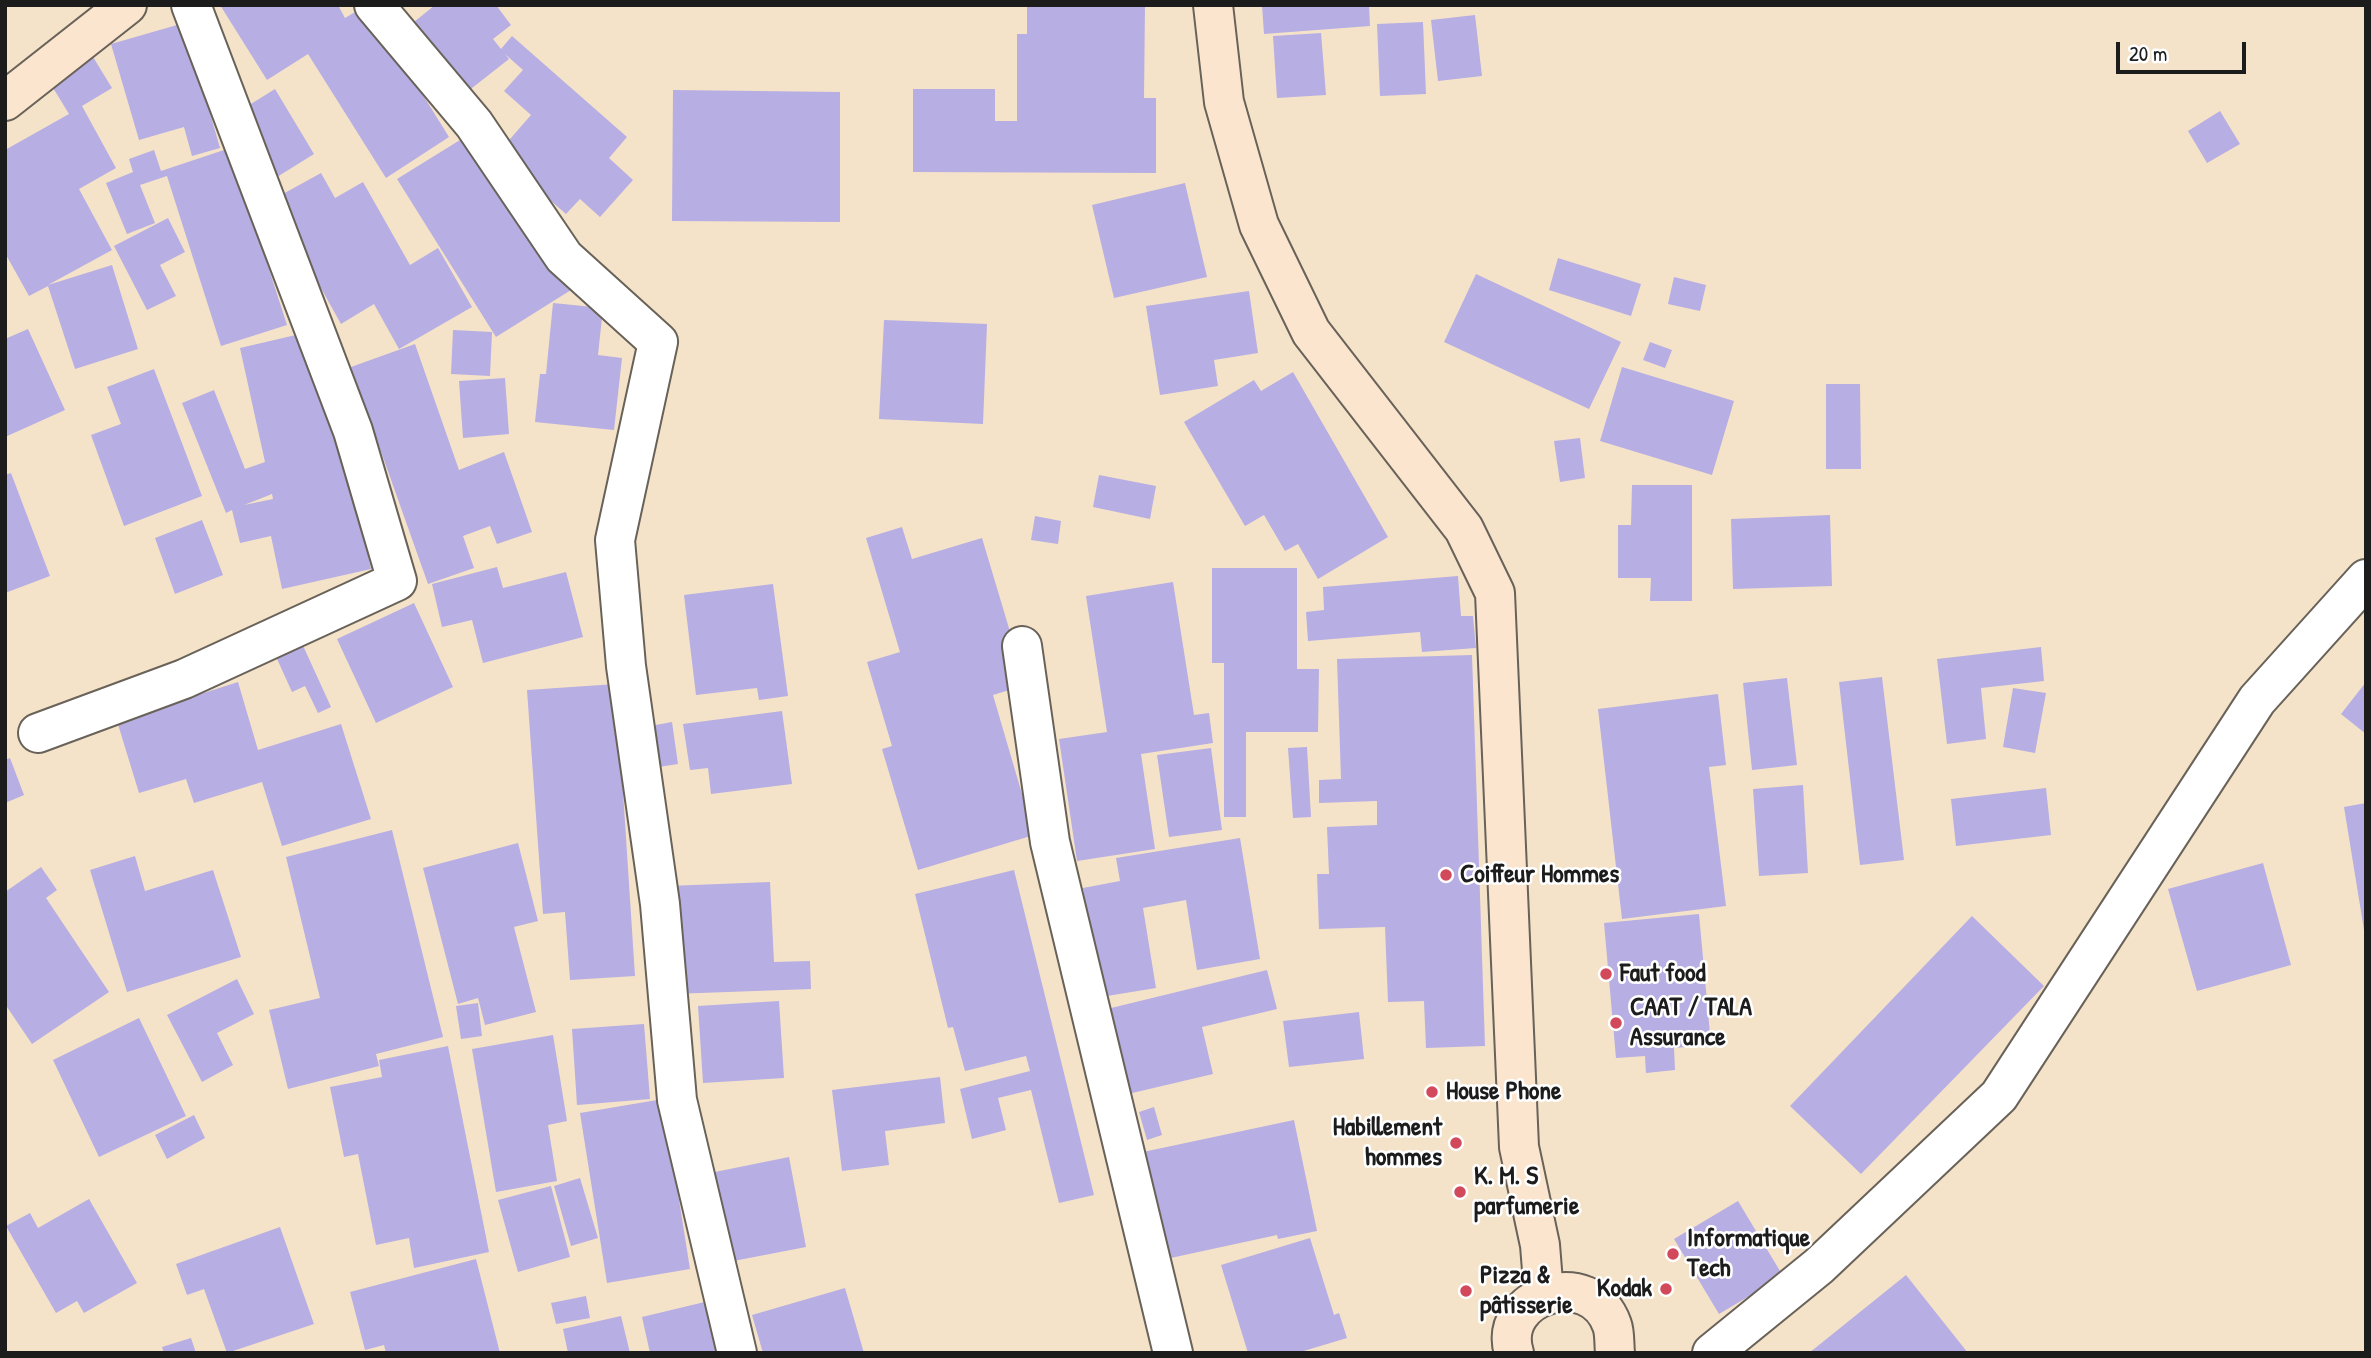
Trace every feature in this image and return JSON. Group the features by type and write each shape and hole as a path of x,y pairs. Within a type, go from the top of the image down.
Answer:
{"street":[{"path":"5,101 127,5"},
{"path":"38,733 184,679 397,581 353,431 191,5"},
{"path":"374,5 474,124 564,257 658,342 615,540 626,666 660,904 677,1100 737,1353"},
{"path":"1213,5 1224,102 1259,225 1311,332 1464,529 1495,593 1519,1147 1540,1245 1544,1294"},
{"path":"1712,1353 1819,1266 1999,1096 2257,700 2366,579"},
{"path":"1022,646 1050,842 1173,1353"},
{"path":"1510,1351 1520,1315 1544,1294 1562,1291 1590,1298 1605,1311 1613,1327 1615,1353"}],"building":[{"path":"220,5 338,5 345,18 367,5 449,137 386,178 308,54 267,80"},
{"path":"435,5 496,5 511,25 493,39 501,49 512,36 627,137 609,158 633,180 600,217 580,199 566,214 497,154 531,115 504,91 523,70 505,54 509,59 458,99 403,31"},
{"path":"1027,5 1145,5 1144,98 1156,98 1156,173 913,172 913,89 995,89 995,121 1017,121 1017,34 1027,34"},
{"path":"1262,5 1369,5 1370,26 1264,34"},
{"path":"1475,15 1482,76 1438,81 1431,20"},
{"path":"1423,22 1426,94 1380,96 1377,24"},
{"path":"184,23 220,148 192,156 184,127 139,140 111,44"},
{"path":"1321,33 1326,95 1277,98 1273,36"},
{"path":"90,52 112,88 82,106 116,168 79,189 112,250 48,285 112,265 138,349 75,369 48,286 29,296 5,253 5,150 69,114 47,78"},
{"path":"275,89 314,154 277,177 238,112"},
{"path":"673,90 840,92 840,222 672,221"},
{"path":"2220,111 2240,144 2207,163 2188,131"},
{"path":"473,132 571,290 496,337 397,179"},
{"path":"230,148 287,325 221,346 167,176 140,185 155,223 127,234 106,183 133,172 129,159 154,150 161,171"},
{"path":"321,173 335,198 363,182 410,265 438,248 472,307 399,349 374,304 341,324 272,200"},
{"path":"1185,183 1207,277 1114,298 1092,205"},
{"path":"168,218 185,252 160,265 176,296 147,310 114,246"},
{"path":"1558,258 1641,284 1631,316 1549,290"},
{"path":"1476,274 1621,342 1589,409 1444,342"},
{"path":"1674,277 1706,285 1700,311 1668,304"},
{"path":"1249,291 1258,353 1214,360 1218,386 1160,395 1146,306"},
{"path":"553,303 603,308 598,355 622,358 614,430 535,422 540,374 546,374"},
{"path":"884,320 987,324 983,424 879,419"},
{"path":"28,329 65,410 5,437 5,339"},
{"path":"453,330 492,332 490,376 451,374"},
{"path":"313,331 328,379 371,569 282,589 271,536 240,543 232,510 226,513 182,403 214,390 245,469 265,462 240,348","holes":["272,494 273,499 244,505"]},
{"path":"1650,342 1672,350 1665,368 1643,360"},
{"path":"415,344 459,470 504,452 532,532 497,544 490,526 463,536 474,568 428,584 351,367"},
{"path":"1622,367 1734,401 1712,475 1600,441"},
{"path":"154,369 202,496 124,526 91,435 121,424 107,387"},
{"path":"1293,372 1388,537 1318,579 1298,544 1285,551 1264,515 1245,526 1184,422 1254,380 1261,391"},
{"path":"505,378 509,434 463,438 459,381"},
{"path":"1826,384 1860,384 1861,469 1826,469"},
{"path":"1580,438 1585,478 1560,482 1554,441"},
{"path":"11,473 50,576 5,593 5,475"},
{"path":"1099,475 1156,486 1150,519 1093,507"},
{"path":"1632,485 1692,485 1692,601 1650,601 1651,578 1618,578 1618,525 1631,525"},
{"path":"1830,515 1832,586 1733,589 1731,519"},
{"path":"1035,516 1061,521 1058,544 1031,540"},
{"path":"202,520 223,575 175,594 155,538"},
{"path":"902,527 912,559 982,538 1026,685 993,695 1034,835 918,870 882,749 892,746 867,662 900,652 866,538"},
{"path":"497,567 503,588 566,572 583,637 483,663 472,620 442,627 432,584"},
{"path":"1212,568 1297,568 1297,669 1319,669 1318,732 1246,732 1246,817 1224,817 1224,663 1212,663"},
{"path":"1458,576 1461,616 1473,616 1476,648 1422,652 1420,632 1308,641 1306,612 1324,610 1323,587"},
{"path":"1173,582 1194,715 1209,713 1213,743 1141,754 1155,849 1077,861 1059,739 1107,732 1086,596"},
{"path":"773,584 788,696 759,700 757,688 696,695 684,595"},
{"path":"414,603 453,687 376,723 337,639"},
{"path":"300,639 331,707 318,713 305,686 292,692 273,650"},
{"path":"2041,647 2044,681 1981,688 1986,739 1947,744 1937,659"},
{"path":"1472,655 1485,1046 1426,1048 1424,1001 1388,1002 1385,927 1319,929 1317,874 1329,874 1327,827 1377,825 1377,801 1319,803 1319,780 1341,779 1337,659"},
{"path":"1882,677 1904,860 1860,865 1839,682"},
{"path":"1787,678 1797,765 1752,770 1743,683"},
{"path":"238,682 258,750 341,724 371,819 282,846 262,782 194,803 186,779 139,793 117,721"},
{"path":"2366,682 2366,734 2341,714"},
{"path":"616,684 635,976 570,980 565,912 543,914 527,690"},
{"path":"2013,688 2046,693 2035,753 2003,747"},
{"path":"1718,694 1726,765 1709,767 1726,906 1622,919 1598,709"},
{"path":"782,711 792,784 711,794 708,768 690,770 683,724"},
{"path":"672,722 678,764 652,768 645,727"},
{"path":"1307,747 1311,817 1293,818 1288,748"},
{"path":"1211,748 1222,830 1169,837 1157,755"},
{"path":"10,758 24,795 5,803 5,760"},
{"path":"1803,785 1808,873 1759,876 1753,789"},
{"path":"2046,788 2051,835 1956,846 1951,799"},
{"path":"2366,803 2366,930 2364,930 2344,807"},
{"path":"392,830 443,1037 376,1054 379,1066 288,1089 269,1010 320,998 286,857"},
{"path":"1240,838 1260,959 1197,970 1186,900 1143,908 1156,988 1101,997 1083,888 1120,881 1116,858"},
{"path":"518,843 538,921 514,927 536,1012 485,1025 478,998 458,1004 423,868"},
{"path":"135,856 145,891 213,870 241,957 127,992 90,870"},
{"path":"2263,863 2291,965 2197,991 2168,889"},
{"path":"41,867 57,890 46,898 109,992 32,1044 5,1004 5,892"},
{"path":"1014,870 1094,1195 1059,1203 1031,1090 998,1098 1006,1130 972,1139 960,1089 1030,1071 1026,1056 965,1071 953,1027 948,1028 915,894"},
{"path":"770,882 774,962 810,961 811,989 672,994 668,886"},
{"path":"1699,914 1711,1045 1674,1048 1675,1070 1646,1073 1645,1056 1616,1058 1604,923"},
{"path":"1972,916 2044,986 1861,1174 1790,1106"},
{"path":"1267,970 1277,1009 1202,1027 1213,1074 1128,1094 1107,1009"},
{"path":"237,979 254,1014 217,1033 233,1065 202,1082 167,1015"},
{"path":"779,1001 784,1078 703,1083 698,1006"},
{"path":"478,1003 482,1036 461,1039 456,1006"},
{"path":"1359,1012 1364,1059 1289,1067 1283,1021"},
{"path":"139,1018 186,1116 99,1157 53,1060"},
{"path":"644,1024 650,1099 577,1105 572,1029"},
{"path":"553,1035 567,1121 548,1125 557,1181 496,1192 472,1049"},
{"path":"448,1046 489,1252 414,1268 409,1238 376,1245 358,1154 344,1157 330,1087 382,1077 379,1060"},
{"path":"940,1077 945,1123 885,1131 889,1165 842,1171 832,1090"},
{"path":"663,1099 690,1269 607,1283 580,1113"},
{"path":"1154,1107 1162,1135 1147,1140 1139,1112"},
{"path":"194,1115 205,1138 167,1159 155,1135"},
{"path":"1294,1120 1317,1231 1278,1239 1277,1235 1166,1259 1143,1152"},
{"path":"789,1157 806,1247 718,1264 700,1175"},
{"path":"580,1178 598,1238 571,1246 554,1186"},
{"path":"551,1186 570,1257 518,1272 498,1200"},
{"path":"89,1199 137,1283 84,1313 77,1301 56,1313 6,1226 30,1213 38,1228"},
{"path":"1738,1201 1783,1276 1719,1314 1674,1239"},
{"path":"280,1227 314,1324 227,1353 204,1289 187,1295 176,1264"},
{"path":"1310,1238 1334,1315 1339,1313 1347,1338 1297,1353 1248,1353 1221,1265"},
{"path":"476,1259 500,1353 386,1353 384,1345 365,1350 350,1292"},
{"path":"1906,1275 1968,1353 1809,1353"},
{"path":"845,1288 864,1353 763,1353 752,1315"},
{"path":"586,1296 590,1318 556,1324 551,1303"},
{"path":"713,1300 725,1353 650,1353 642,1317"},
{"path":"621,1316 630,1353 568,1353 563,1329"},
{"path":"191,1338 196,1353 164,1353 162,1347"}],"place":[{"name":"Coiffeur Hommes","path":"1446,875"},
{"name":"Faut food","path":"1606,974"},
{"name":"CAAT / TALA Assurance","path":"1616,1023"},
{"name":"House Phone","path":"1432,1092"},
{"name":"Habillement hommes","path":"1456,1143"},
{"name":"K. M. S parfumerie","path":"1460,1192"},
{"name":"Informatique Tech","path":"1673,1254"},
{"name":"Kodak","path":"1666,1289"},
{"name":"Pizza & pâtisserie","path":"1466,1291"}]}
